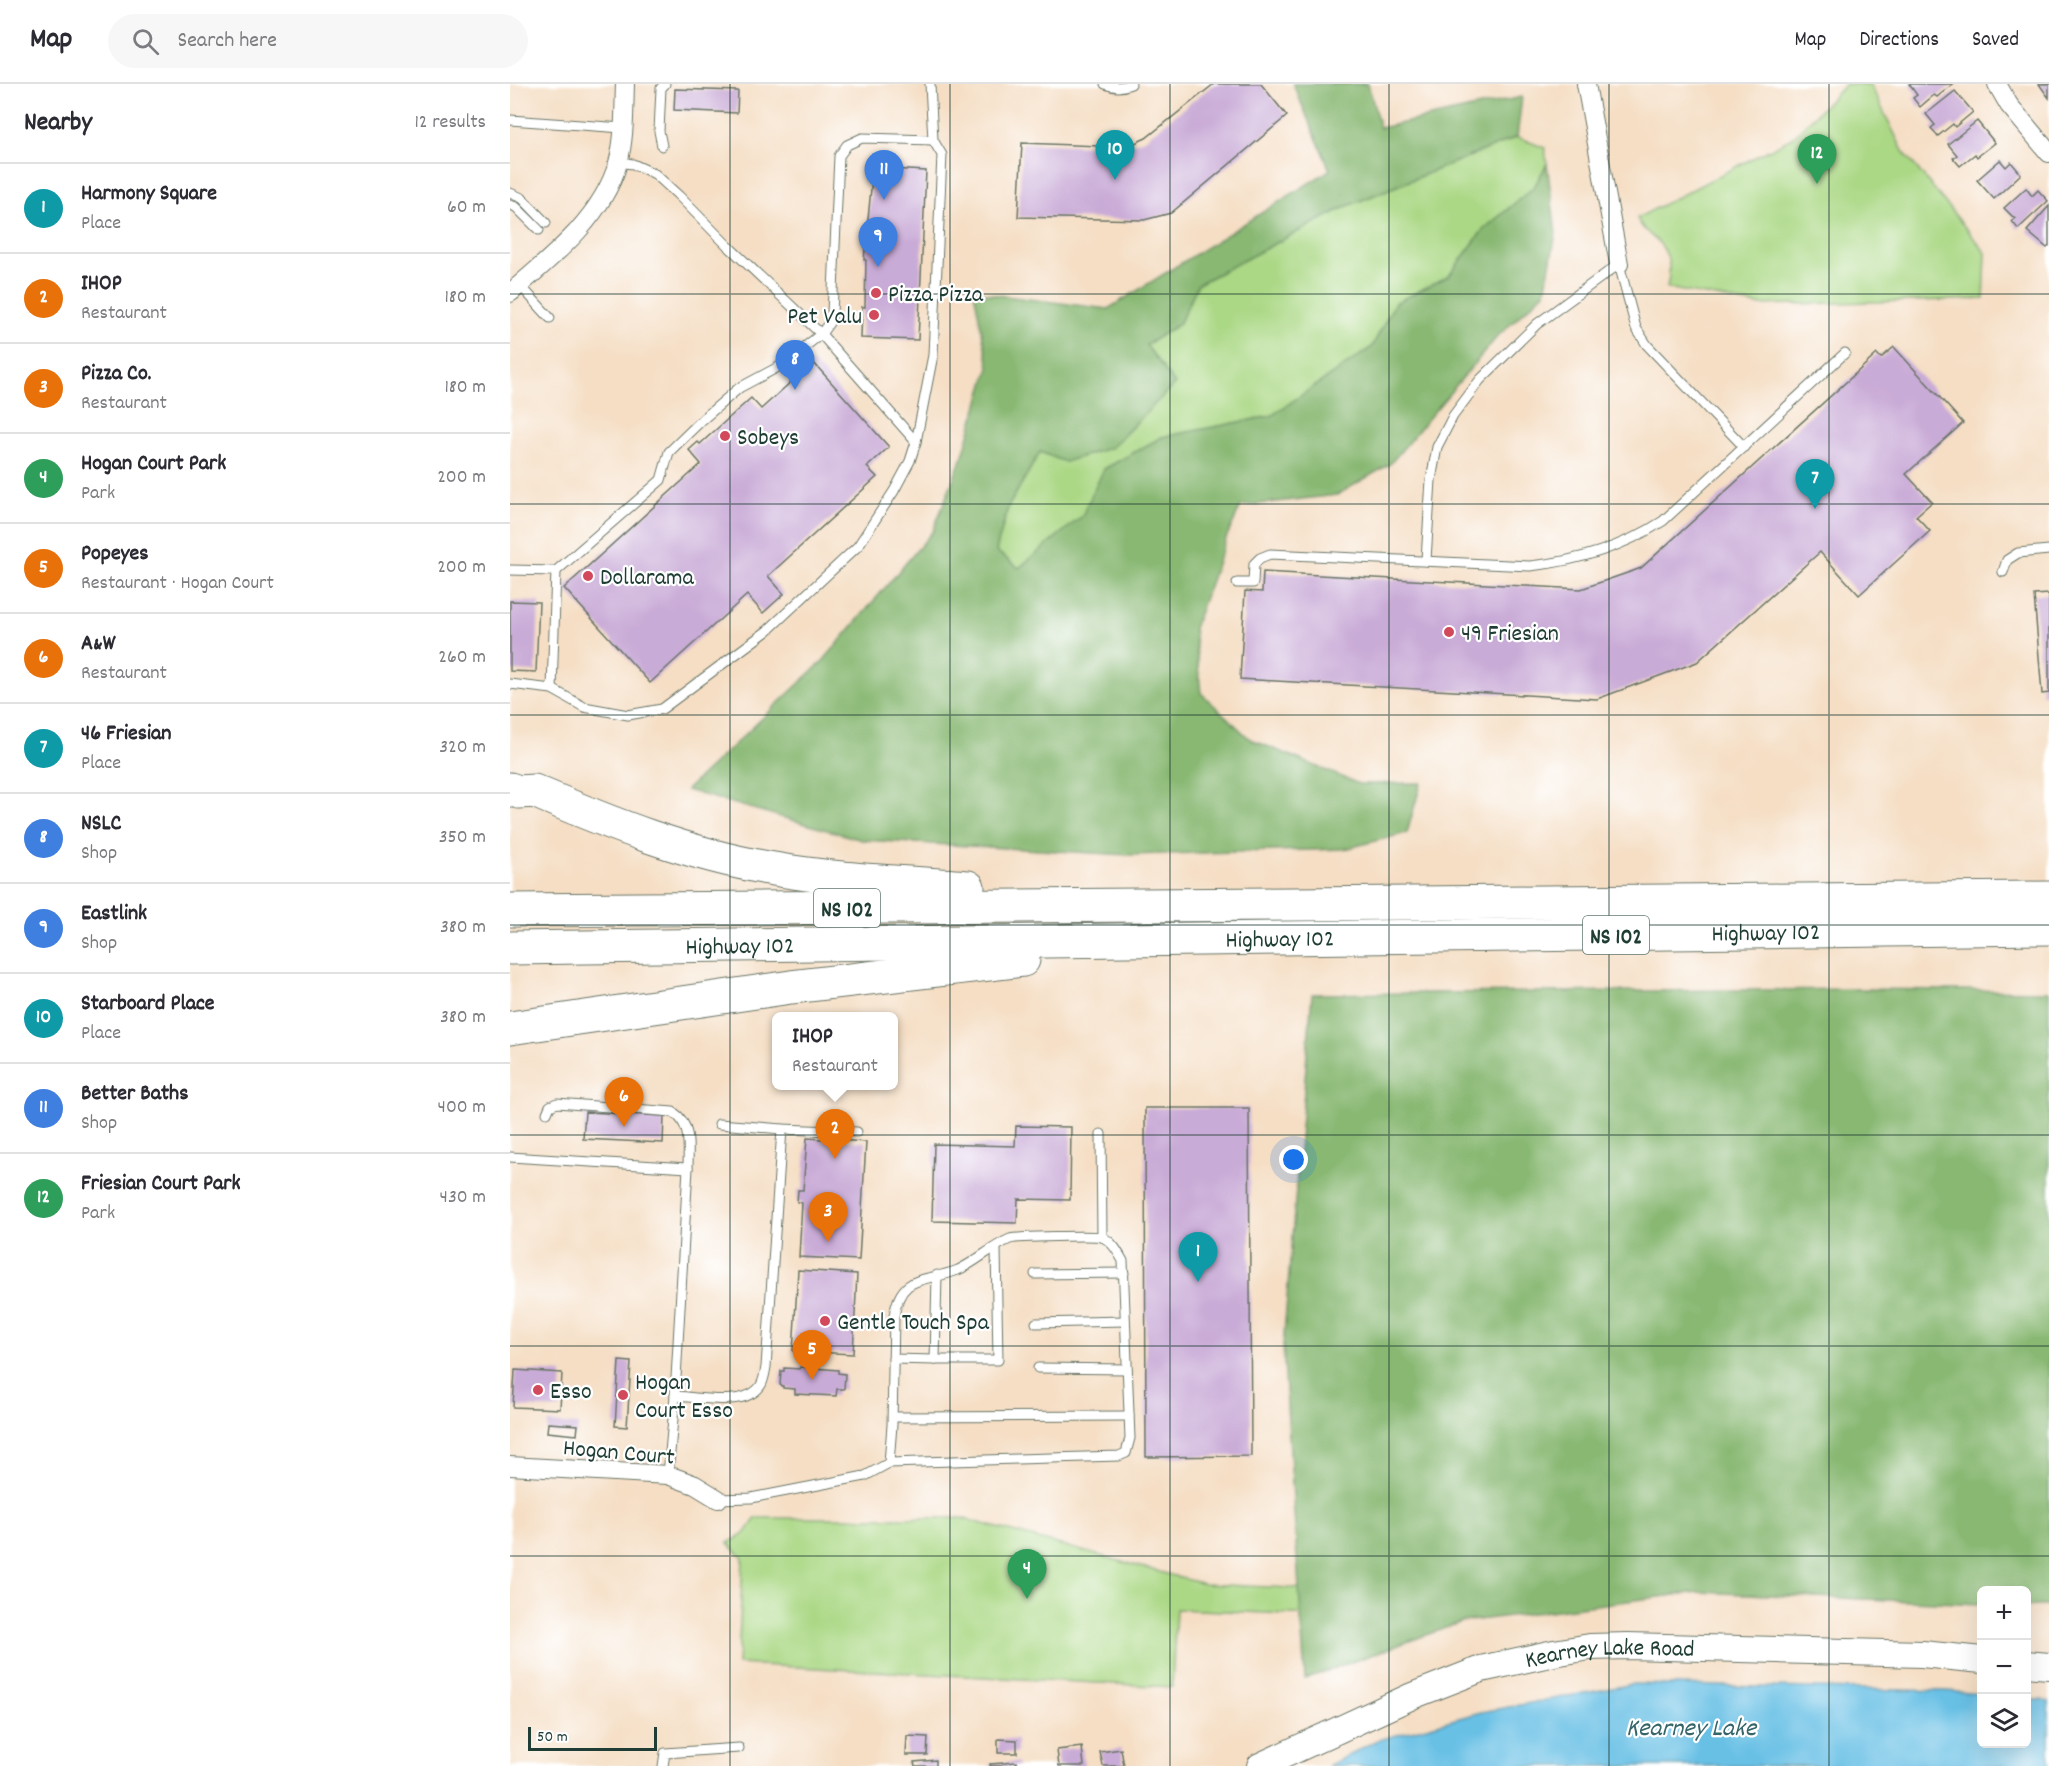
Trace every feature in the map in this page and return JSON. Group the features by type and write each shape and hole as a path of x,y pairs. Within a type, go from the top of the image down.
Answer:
{"highway":[{"path":"518,785 633,831 693,850 768,868 836,877 1183,905"},
{"name":"Highway 102","path":"510,910 2049,898"},
{"name":"Highway 102","path":"510,948 2049,928"},
{"path":"510,1028 779,988 1183,941"}],"main road":[{"name":"Kearney Lake Road","path":"1260,1766 1446,1682 1481,1669 1563,1651 1590,1647 1628,1646 1922,1654 1977,1660"},
{"path":"2031,1664 2049,1666"}],"street":[{"path":"515,289 588,220 606,193 618,162 623,128 625,84"},
{"path":"1586,84 1619,264"},
{"path":"1997,84 2009,105 2049,153"},
{"name":"Hogan Court","path":"510,1466 668,1475 695,1485 718,1499"}],"lane":[{"path":"662,146 659,130 661,88 665,84"},
{"path":"510,684 552,689 584,707 628,715 662,709 767,631 858,546 894,491 910,461 916,442 933,355 942,155 933,140 930,84"},
{"path":"1105,84 1114,87 1131,84"},
{"path":"510,120 623,128"},
{"path":"510,570 556,571 661,480 669,452 733,392 782,365 821,334 832,314 839,156 847,145 862,138 933,140"},
{"path":"618,162 633,164 655,174 821,334 916,442"},
{"path":"510,193 522,198 543,226 510,205"},
{"path":"1426,560 1431,480 1437,447 1453,416 1480,380 1537,324 1619,264 1636,328 1647,345 1744,447"},
{"path":"515,289 550,318"},
{"path":"1237,583 1253,583 1254,564 1260,558 1270,554 1530,566 1562,563 1604,550 1642,535 1663,521 1845,353"},
{"path":"2003,572 2007,560 2018,553 2049,550"},
{"path":"552,689 556,571"},
{"path":"547,1113 550,1106 557,1103 674,1112 682,1117 687,1127 688,1168 675,1396 668,1475"},
{"path":"719,1124 857,1132"},
{"path":"675,1396 737,1399 750,1396 761,1385 766,1366 782,1129"},
{"path":"1101,1134 1102,1237"},
{"path":"510,1157 688,1168"},
{"path":"718,1499 751,1498 865,1476 889,1463 1119,1456 1126,1453 1129,1446 1129,1416 1124,1273 1123,1261 1116,1249 1102,1237 1011,1239 957,1270 917,1280 903,1290 896,1302 894,1317 889,1463"},
{"path":"893,1359 998,1360 996,1248"},
{"path":"1035,1274 1124,1273"},
{"path":"935,1360 937,1275"},
{"path":"1036,1323 1125,1320"},
{"path":"1038,1368 1127,1369"},
{"path":"892,1417 1129,1416"},
{"path":"663,1766 665,1753 739,1748"}],"green space":[{"path":"1293,84 1368,84 1380,128 1522,97 1517,137 1345,207 1198,284 1179,324 1146,345 1175,384 1112,447 1065,462 1040,452 1008,507 996,551 1019,568 1082,516 1104,469 1162,437 1271,416 1372,347 1395,303 1449,276 1483,230 1534,187 1547,164 1556,233 1545,292 1497,337 1390,464 1337,495 1241,506 1227,536 1194,628 1201,693 1250,739 1359,784 1421,783 1407,833 1345,849 1128,855 862,840 686,790 823,661 933,531 964,452 989,367 974,292 1108,309 1330,170"},
{"path":"1846,84 1870,84 1903,151 1986,253 1984,299 1758,305 1667,288 1669,262 1665,250 1643,228 1637,218 1792,138"},
{"path":"1517,137 1545,148 1547,164 1534,187 1483,230 1449,276 1395,303 1372,347 1271,416 1162,437 1104,469 1083,516 1019,568 996,551 1008,507 1040,451 1174,384 1146,345 1179,324 1198,284 1345,207"},
{"path":"1860,989 2049,991 2049,1606 2031,1606 2031,1586 1977,1586 1977,1604 1699,1592 1462,1622 1305,1679 1283,1346 1312,994"},
{"path":"756,1518 961,1518 1204,1584 1313,1589 1312,1615 1176,1609 1172,1687 738,1664 743,1558 728,1543 745,1534"}],"water":[{"name":"Kearney Lake","path":"1634,1684 1947,1691 1977,1694 1977,1748 2031,1748 2031,1699 2049,1701 2049,1766 1328,1766 1375,1741 1481,1712"}],"building":[{"path":"1214,84 1261,84 1287,116 1171,213 1144,220 1018,217 1022,143 1126,147 1146,138"},
{"path":"1909,84 1953,84 1937,97 1934,95 1920,107 1913,98 1917,95"},
{"path":"2039,84 2049,84 2049,98"},
{"path":"675,89 738,91 737,113 674,110"},
{"path":"1955,91 1973,112 1955,127 1953,124 1938,136 1931,128 1935,125 1926,114"},
{"path":"1977,121 1995,143 1977,157 1975,154 1960,166 1953,158 1957,155 1948,144"},
{"path":"2000,160 2006,167 2011,162 2021,174 1994,199 1977,180"},
{"path":"873,168 926,171 918,340 861,338 862,307 865,307 866,260 864,260"},
{"path":"2026,188 2032,196 2038,190 2048,201 2018,229 2012,221 2015,219 2004,208"},
{"path":"2049,206 2049,246 2047,248 2027,231"},
{"path":"1894,347 1963,423 1906,474 1932,502 1916,516 1930,531 1859,595 1820,552 1697,662 1597,699 1240,679 1245,591 1262,592 1263,572 1581,589 1633,571 1641,568 1877,354 1881,358"},
{"path":"813,362 889,447 867,467 877,477 768,576 784,594 763,613 747,595 650,683 564,588 701,464 689,450 698,442 700,444 751,398 761,409"},
{"path":"2049,594 2049,693 2042,694 2034,595"},
{"path":"510,601 539,602 536,672 510,671"},
{"path":"1145,1108 1249,1108 1251,1456 1146,1457"},
{"path":"585,1112 664,1116 663,1143 583,1139"},
{"path":"1016,1126 1071,1127 1070,1200 1018,1199 1017,1223 932,1221 934,1144 1015,1146"},
{"path":"807,1138 866,1142 859,1260 799,1257 802,1203 797,1202 798,1190 803,1190"},
{"path":"798,1270 857,1274 853,1354 793,1351"},
{"path":"619,1361 631,1362 627,1427 615,1426"},
{"path":"800,1367 838,1370 838,1373 845,1374 844,1389 837,1389 836,1396 795,1394 795,1389 783,1388 780,1385 781,1371 784,1371 784,1368 800,1369"},
{"name":"Esso","path":"515,1370 562,1373 560,1409 513,1407"},
{"path":"548,1423 578,1425 577,1435 547,1432"},
{"path":"907,1736 928,1737 927,1755 906,1755"},
{"path":"998,1739 1017,1740 1017,1753 998,1753"},
{"path":"1082,1747 1084,1766 1059,1766 1057,1750"},
{"path":"1121,1749 1124,1766 1103,1766 1100,1752"},
{"path":"936,1760 936,1766 915,1766 914,1762"},
{"path":"1017,1762 1018,1766 990,1766 990,1764"}],"place":[{"name":"Starboard Place","path":"1115,180"},
{"name":"Friesian Court Park","path":"1817,184"},
{"name":"Better Baths","path":"884,200"},
{"name":"Eastlink","path":"878,267"},
{"name":"Pizza Pizza","path":"876,293"},
{"name":"Pet Valu","path":"874,315"},
{"name":"NSLC","path":"795,390"},
{"name":"Sobeys","path":"725,436"},
{"name":"46 Friesian","path":"1815,509"},
{"name":"Dollarama","path":"588,576"},
{"name":"49 Friesian","path":"1449,632"},
{"name":"A&W","path":"624,1127"},
{"name":"IHOP","path":"835,1159"},
{"name":"Pizza Co.","path":"828,1242"},
{"name":"Harmony Square","path":"1198,1282"},
{"name":"Gentle Touch Spa","path":"825,1321"},
{"name":"Popeyes","path":"812,1380"},
{"name":"Esso","path":"538,1390"},
{"name":"Hogan Court Esso","path":"623,1395"},
{"name":"Hogan Court Park","path":"1027,1599"}]}
